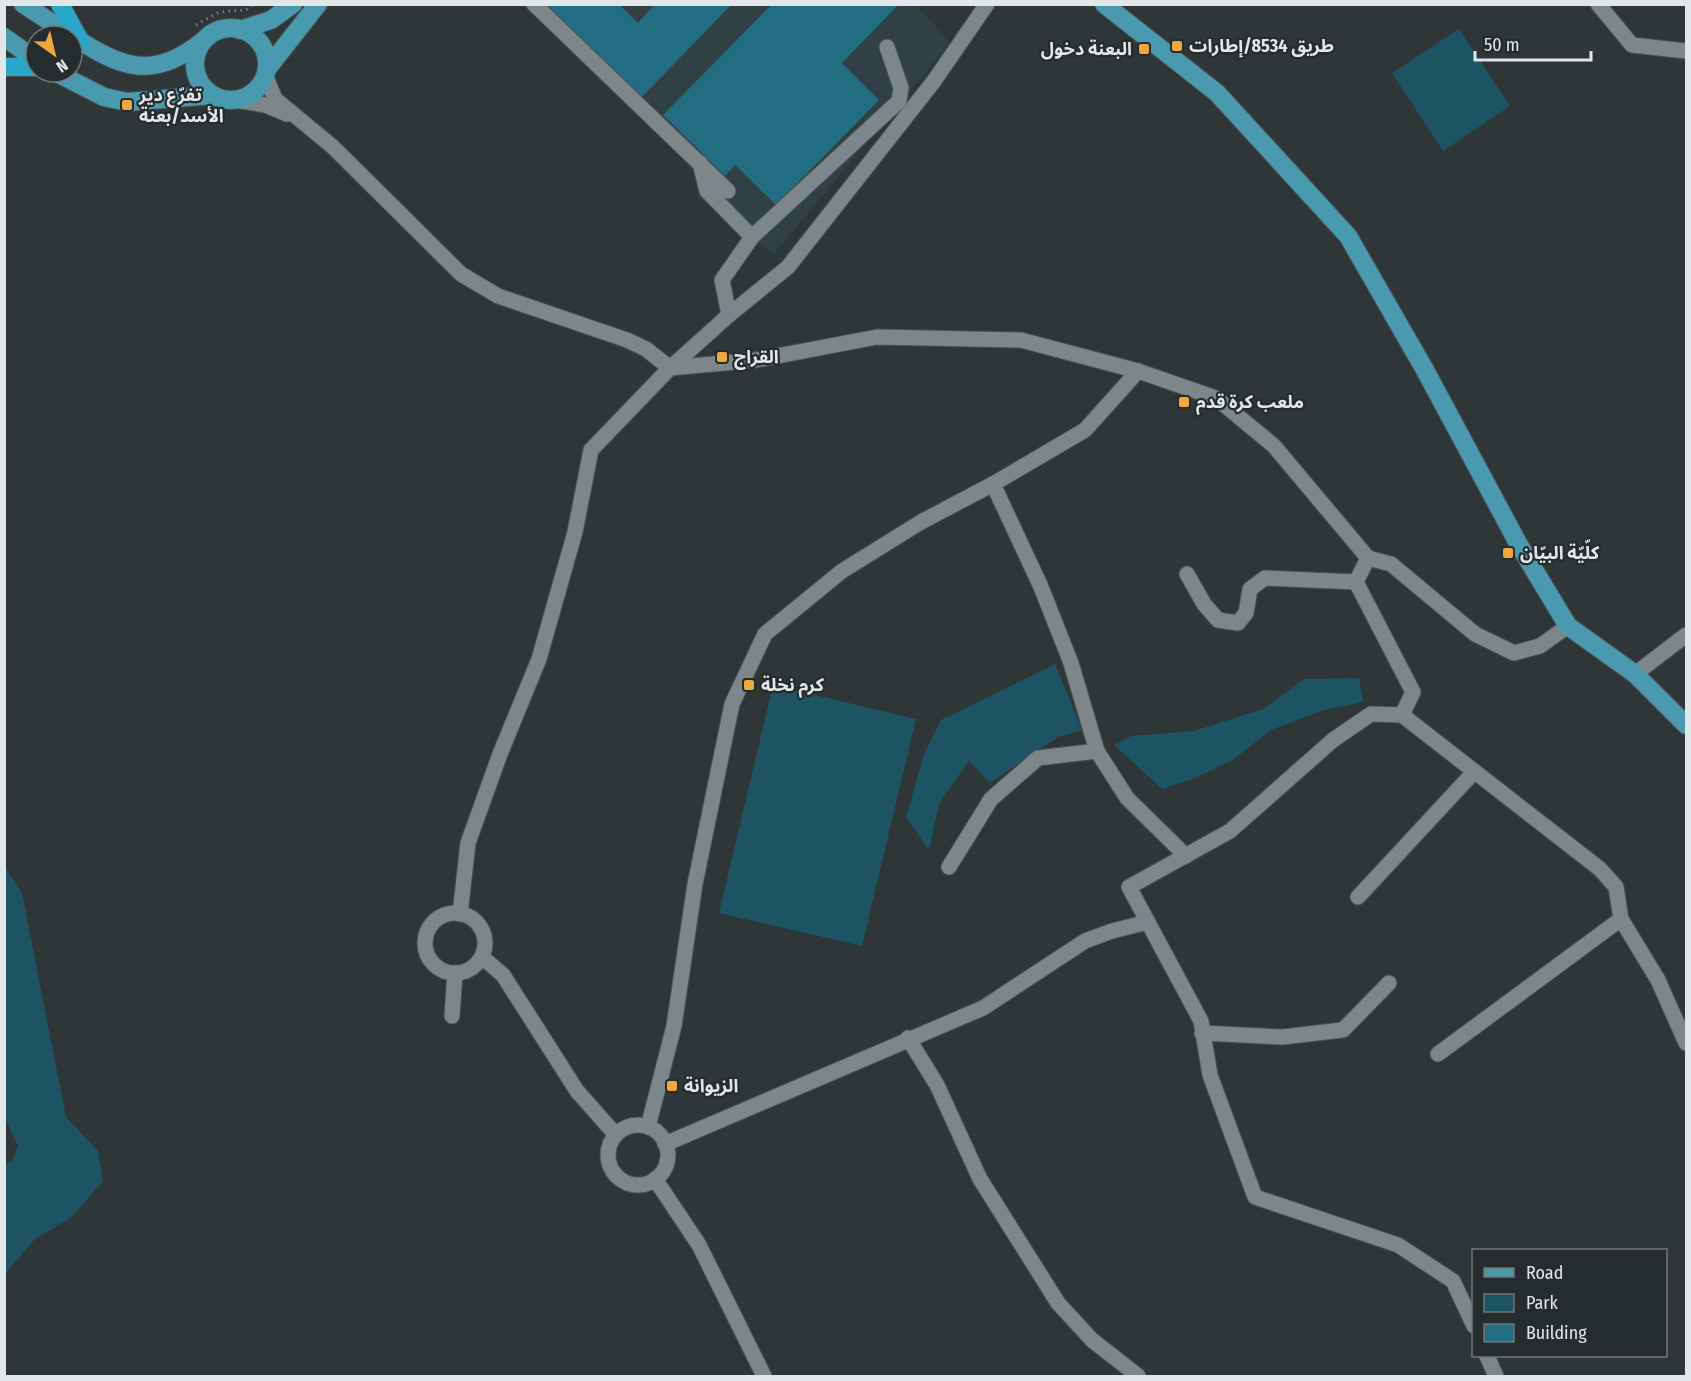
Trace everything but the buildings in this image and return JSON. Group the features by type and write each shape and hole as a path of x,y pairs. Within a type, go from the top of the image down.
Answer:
{"highway":[{"path":"60,4 69,24"},
{"path":"4,67 24,67"}],"main road":[{"path":"23,4 54,24"},
{"path":"240,30 271,20 293,4"},
{"path":"79,84 104,97 127,102 212,95 235,100 257,90 266,72 318,4"},
{"path":"1104,4 1217,93 1348,236 1425,370 1519,545 1568,626 1635,674 1686,724"},
{"path":"84,43 121,64 153,66 184,55 197,36 224,29 240,30 255,37 263,46 266,72"},
{"path":"197,36 196,69 199,79 212,95"},
{"path":"4,37 24,51"}],"street":[{"path":"534,4 728,191"},
{"path":"460,914 468,843 500,754 539,659 575,532 591,450 670,368 729,315 788,267 934,81 987,4"},
{"path":"1598,4 1632,45 1686,51"},
{"path":"729,315 722,280 752,237 899,100 901,88 886,47"},
{"path":"266,72 275,99 333,147 446,262 478,286 523,305 627,340 646,349 670,368 756,360 878,337 1021,340 1138,371 1216,398 1274,446 1368,558 1391,564 1476,634 1514,653 1540,646 1568,626"},
{"path":"235,100 265,105 300,121"},
{"path":"699,163 707,191 752,237"},
{"path":"648,1127 674,1026 695,884 732,704 765,634 842,572 921,522 993,484 1085,430 1138,371"},
{"path":"993,484 1041,587 1071,663 1098,750 1127,798 1186,856"},
{"path":"1356,582 1368,558"},
{"path":"1187,574 1204,604 1218,620 1238,624 1246,613 1250,589 1265,578 1356,582"},
{"path":"1356,582 1413,692 1402,715"},
{"path":"1635,674 1686,635"},
{"path":"1472,1324 1453,1281 1398,1245 1255,1197 1210,1075 1201,1021 1129,887 1230,831 1333,740 1371,714 1402,715 1600,869 1616,887 1621,920 1658,980 1686,1043"},
{"path":"949,867 991,799 1038,758 1098,750"},
{"path":"1358,897 1474,772"},
{"path":"460,914 475,920 481,928 485,947 482,957 468,970 455,973 440,969 433,963 426,945 426,936 438,919 446,915 460,914"},
{"path":"1438,1054 1621,920"},
{"path":"665,1144 908,1038 983,1008 1084,941 1148,922"},
{"path":"482,957 503,975 577,1091 616,1135"},
{"path":"452,1016 455,973"},
{"path":"1202,1033 1282,1037 1343,1030 1389,983"},
{"path":"908,1038 937,1085 980,1179 1058,1303 1092,1340 1138,1377"},
{"path":"629,1126 648,1127 657,1132 665,1144 667,1159 664,1168 655,1179 641,1184 632,1184 615,1175 608,1157 609,1148 616,1135 629,1126"},
{"path":"655,1179 699,1245 764,1377"},
{"path":"1487,1357 1496,1377"}],"path":[{"path":"197,36 196,25 219,12 246,10 255,4"}],"shaded area":[{"path":"526,5 917,5 950,43 774,254 698,197 693,163"}],"green space":[{"path":"1459,29 1510,106 1443,151 1392,73"},
{"path":"1055,664 1082,730 1058,737 990,783 969,761 939,803 929,850 906,817 924,754 941,720"},
{"path":"1359,678 1363,702 1324,710 1271,730 1233,760 1193,779 1162,789 1114,745 1131,736 1194,731 1263,709 1304,679"},
{"path":"773,685 916,719 862,946 719,913"},
{"path":"5,867 22,893 66,1117 98,1151 103,1181 72,1217 35,1239 5,1274 5,1164 12,1161 18,1146 5,1118"}],"place":[{"name":"طريق 8534/إطارات","path":"1177,46"},
{"name":"البعنة دخول","path":"1144,49"},
{"name":"تفرّع دير الأسد/بعنة","path":"127,105"},
{"name":"القراج","path":"722,357"},
{"name":"ملعب كرة قدم","path":"1184,402"},
{"name":"كلّيّة البيّان","path":"1508,553"},
{"name":"كرم نخلة","path":"749,685"},
{"name":"الزيوانة","path":"672,1086"}]}
